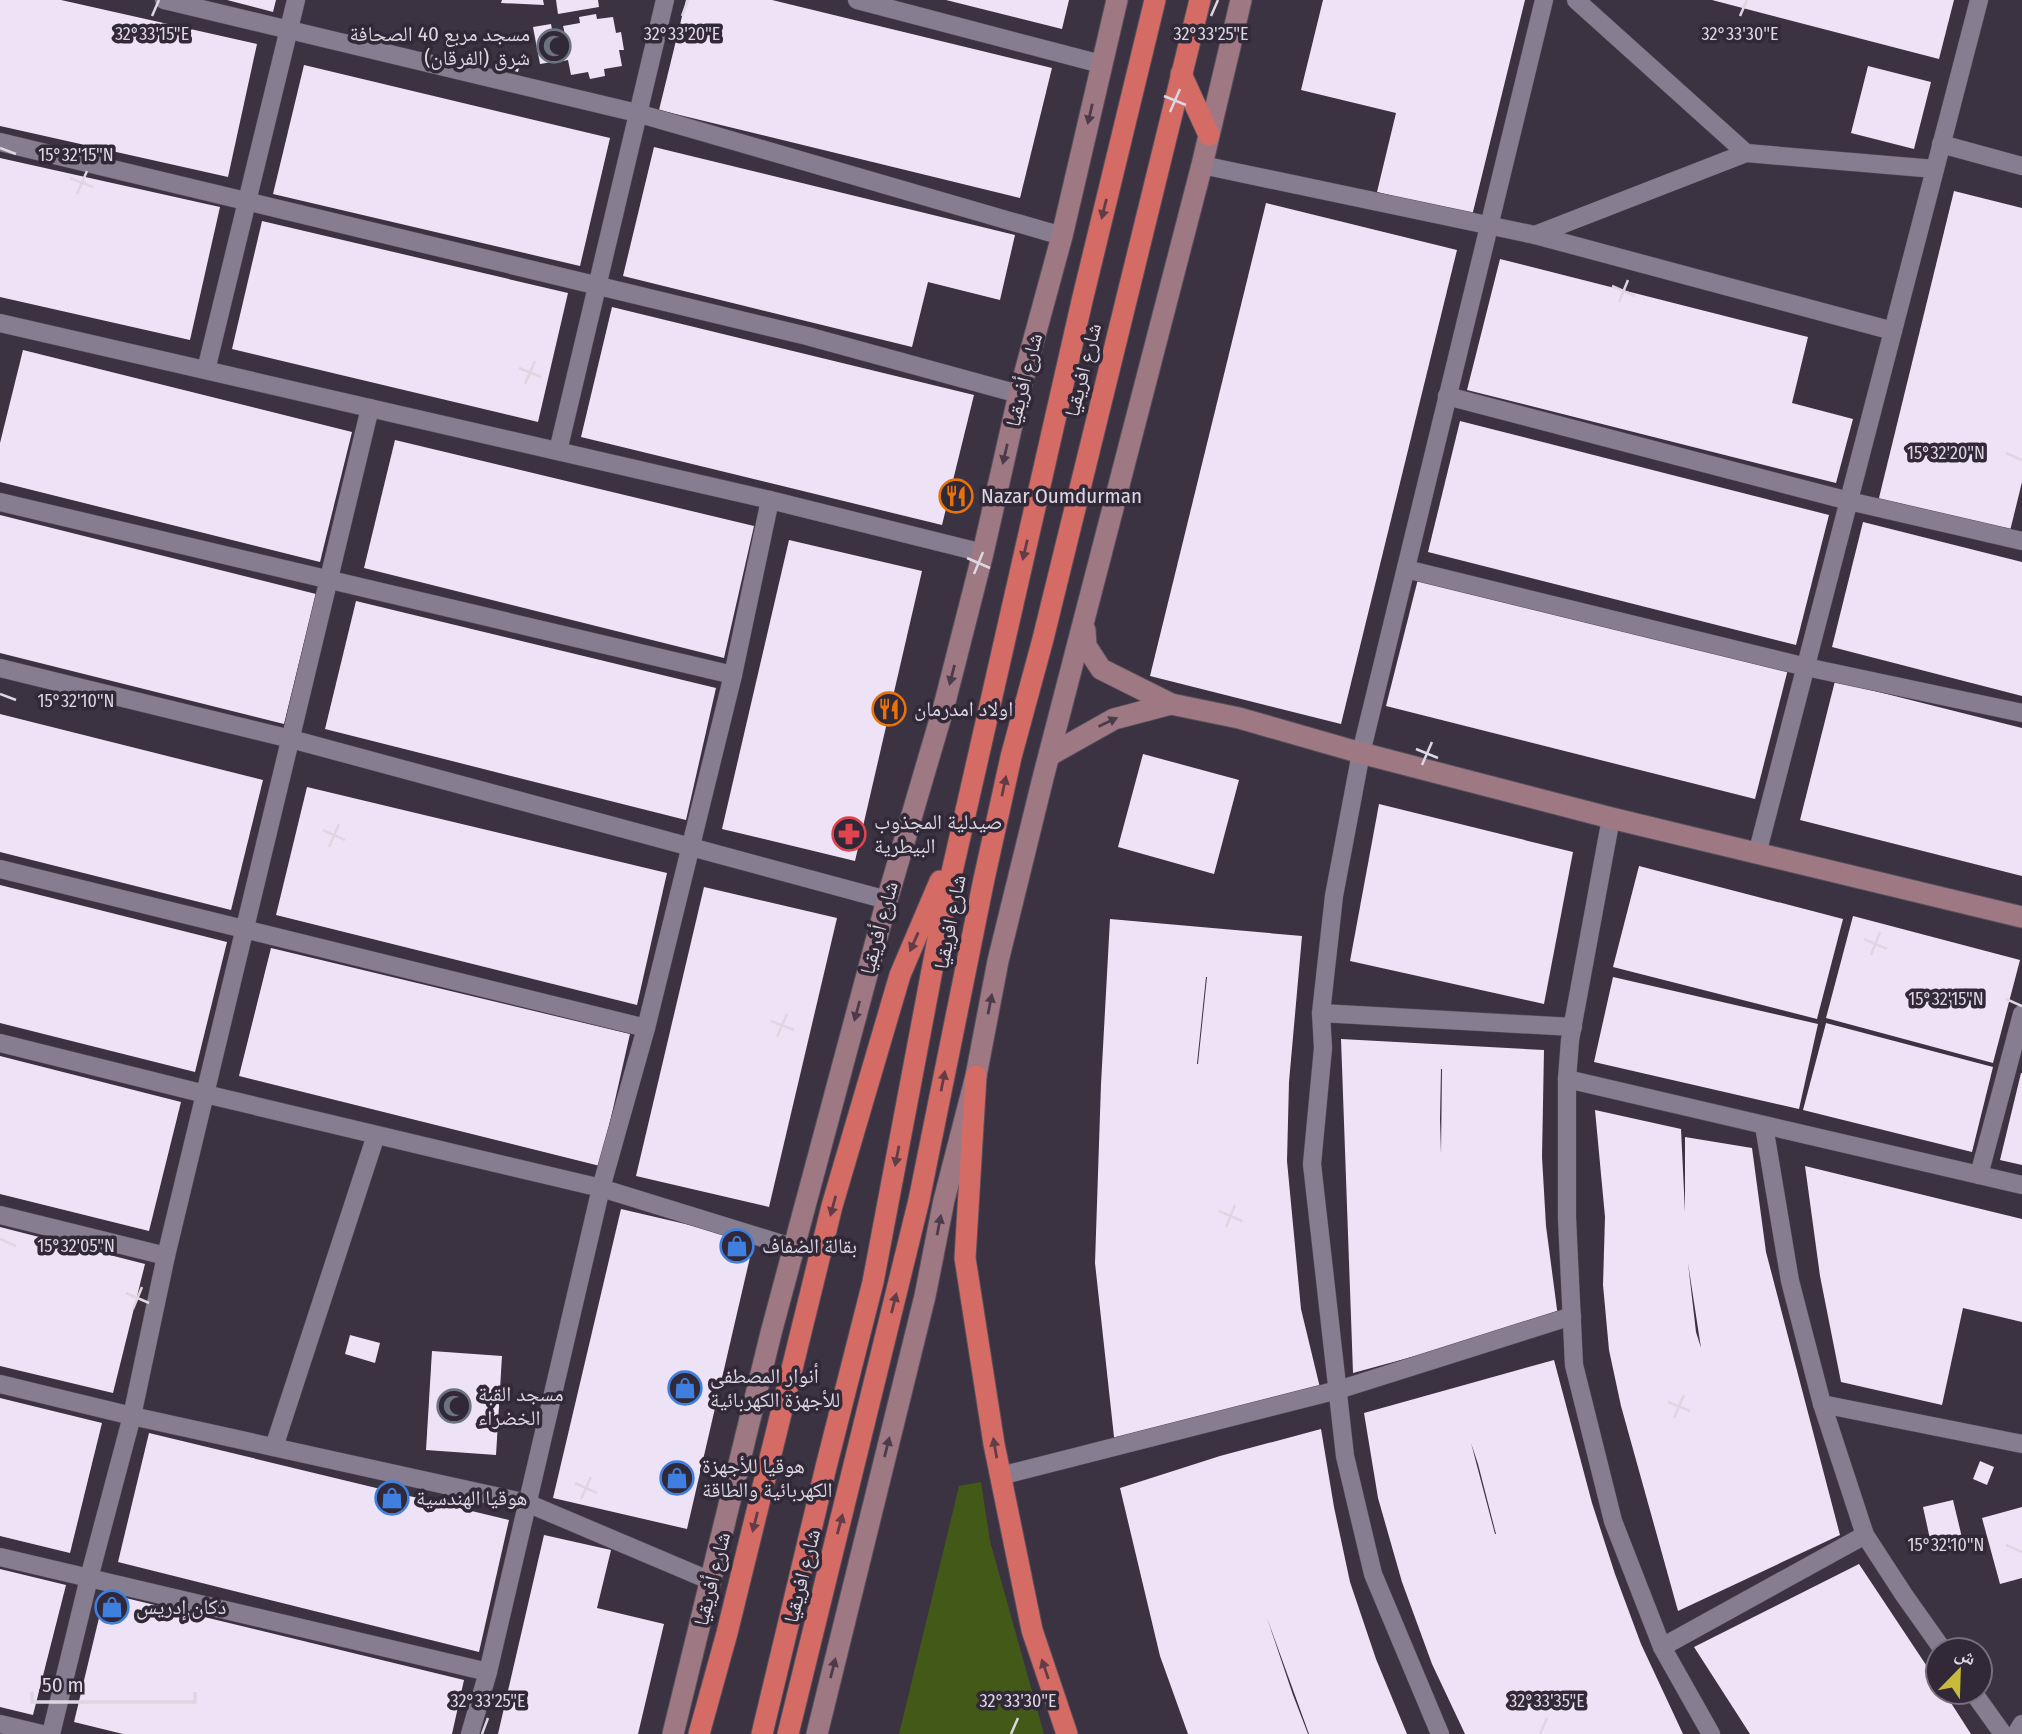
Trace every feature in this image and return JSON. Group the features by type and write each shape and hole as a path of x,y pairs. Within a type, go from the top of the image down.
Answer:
{"highway":[{"name":"شارع افريقيا","path":"762,1734 873,1282 942,920 1082,301 1154,0"},
{"name":"شارع افريقيا","path":"788,1734 919,1200 1011,757 1043,639 1200,0"},
{"path":"1181,74 1209,135"},
{"path":"699,1734 727,1633 832,1206 900,975 961,834"},
{"path":"976,1076 965,1258 1000,1476 1032,1630 1067,1734"}],"street":[{"path":"164,0 637,113 1062,236"},
{"path":"206,370 296,0"},
{"path":"558,451 665,0"},
{"path":"857,0 1101,64"},
{"name":"شارع أفريقيا","path":"673,1734 771,1333 887,900 944,706 983,553 1019,394 1062,236 1117,0"},
{"path":"817,1734 925,1296 944,1200 976,1076 998,961 1202,165 1241,0"},
{"path":"1440,1734 1373,1574 1345,1456 1312,1164 1322,1048 1321,1013 1334,896 1361,753 1544,0"},
{"path":"1576,0 1745,153"},
{"path":"1757,854 1979,0"},
{"path":"0,142 807,336 1019,394"},
{"path":"1941,144 2022,166"},
{"path":"1535,235 1745,153 1935,169"},
{"path":"1202,165 1535,235 1893,331"},
{"path":"0,323 770,500 983,553"},
{"path":"1447,397 1849,501 2022,541"},
{"path":"51,1734 132,1416 166,1256 370,408"},
{"path":"470,1734 488,1672 601,1188 646,1028 692,846 733,675 770,500"},
{"path":"0,502 733,675"},
{"path":"1406,569 1806,667 2022,713"},
{"path":"1085,620 1086,646 1101,669 1171,704 1239,718 1361,753 1611,818 2022,917"},
{"path":"0,668 291,739 887,900"},
{"path":"1050,755 1114,719 1171,704"},
{"path":"1611,818 1570,1040 1567,1079 1567,1218 1574,1365 1613,1521 1662,1647 1711,1734"},
{"path":"0,869 646,1028"},
{"path":"1321,1013 1573,1027"},
{"path":"1979,1175 2022,1014"},
{"path":"0,1043 601,1188 795,1248"},
{"path":"1567,1079 2022,1185"},
{"path":"1764,1126 1790,1281 1822,1404 1866,1535 1933,1636"},
{"path":"274,1447 376,1135"},
{"path":"0,1215 166,1256"},
{"path":"1000,1476 1338,1390 1572,1316"},
{"path":"0,1384 132,1416 527,1503 711,1581"},
{"path":"1822,1404 2022,1444"},
{"path":"1662,1647 1866,1535"},
{"path":"0,1558 488,1672"},
{"path":"1983,1706 2003,1734"},
{"path":"0,1724 41,1734"},
{"path":"2016,1734 2022,1724"}],"green space":[{"path":"981,1482 990,1541 1044,1734 899,1734 959,1486"}],"building":[{"path":"0,0 61,0 257,44 228,177 0,126"},
{"path":"227,0 276,0 273,12"},
{"path":"502,0 543,0 544,5 501,3"},
{"path":"556,0 598,0 599,7 558,14"},
{"path":"686,0 772,0 1052,68 1020,198 659,110"},
{"path":"946,0 1069,0 1062,29"},
{"path":"1323,0 1525,0 1472,216 1377,192 1396,113 1301,90"},
{"path":"1712,0 1954,0 1939,59"},
{"path":"596,14 597,19 613,17 616,33 621,32 624,50 619,50 622,66 604,69 605,76 590,79 588,72 571,75 568,60 563,61 560,44 567,43 563,26 580,23 579,17"},
{"path":"551,24 558,61 540,64 533,27"},
{"path":"501,58 520,63 518,72 499,67"},
{"path":"304,65 610,138 580,266 273,194"},
{"path":"1868,66 1931,82 1914,149 1851,133"},
{"path":"654,147 1015,235 1000,300 928,282 912,347 623,276"},
{"path":"0,158 220,207 190,340 0,297"},
{"path":"1954,191 2022,208 2022,482 2009,535 1878,502"},
{"path":"1266,203 1457,250 1341,724 1150,676"},
{"path":"262,221 568,293 538,422 232,349"},
{"path":"1500,259 1808,337 1792,403 1853,419 1836,483 1467,390"},
{"path":"612,307 974,395 942,525 581,437"},
{"path":"23,350 352,432 320,562 0,482 0,443"},
{"path":"1460,421 1829,515 1796,645 1428,552"},
{"path":"395,440 754,526 724,658 364,568"},
{"path":"0,515 316,594 284,724 0,653"},
{"path":"1863,522 2022,562 2022,696 1832,647"},
{"path":"789,540 922,571 855,861 722,829"},
{"path":"1419,575 1788,669 1755,799 1386,706"},
{"path":"356,601 716,688 686,820 325,729"},
{"path":"1835,681 2022,728 2022,876 1800,820"},
{"path":"0,714 263,780 231,910 0,852"},
{"path":"1143,754 1239,780 1214,874 1118,847"},
{"path":"307,787 667,873 637,1005 276,915"},
{"path":"1379,804 1573,852 1544,1004 1350,961"},
{"path":"1639,866 1843,919 1817,1019 1613,967"},
{"path":"0,885 227,942 195,1072 0,1023"},
{"path":"704,887 837,918 769,1207 636,1176"},
{"path":"1853,916 2020,960 1993,1063 1826,1018"},
{"path":"1110,919 1302,936 1289,1082 1287,1161 1301,1309 1321,1392 1115,1446 1095,1263","holes":["1206,977 1198,1064 1197,1064"]},
{"path":"271,948 630,1034 600,1166 239,1076"},
{"path":"1613,977 1818,1024 1799,1109 1594,1062"},
{"path":"1826,1023 1993,1067 1972,1152 1803,1110"},
{"path":"1341,1039 1544,1050 1542,1157 1546,1226 1558,1317 1353,1373","holes":["1442,1069 1441,1154 1440,1119"]},
{"path":"0,1056 181,1102 149,1231 0,1194"},
{"path":"2022,1073 2022,1165 2000,1160"},
{"path":"1595,1110 1681,1129 1685,1212 1685,1137 1752,1148 1766,1252 1840,1535 1678,1611 1621,1406 1609,1350 1603,1285 1605,1217","holes":["1688,1263 1701,1348 1696,1332"]},
{"path":"1805,1166 2022,1219 2022,1322 1963,1308 1942,1405 1841,1382 1820,1276"},
{"path":"621,1209 754,1240 687,1529 553,1498"},
{"path":"0,1227 145,1264 113,1393 0,1366"},
{"path":"350,1335 380,1343 375,1363 345,1354"},
{"path":"432,1351 502,1356 496,1455 426,1450"},
{"path":"1554,1360 1592,1503 1615,1574 1641,1644 1683,1734 1465,1734 1432,1664 1402,1582 1378,1498 1364,1413","holes":["1471,1443 1478,1464 1496,1534"]},
{"path":"0,1398 102,1423 70,1553 0,1536"},
{"path":"1321,1429 1350,1582 1376,1659 1407,1734 1309,1734 1267,1618 1308,1734 1188,1734 1160,1656 1120,1488 1220,1456"},
{"path":"149,1433 509,1520 479,1652 118,1562"},
{"path":"1980,1461 1994,1467 1987,1485 1973,1479"},
{"path":"1953,1500 1964,1546 1933,1553 1923,1507"},
{"path":"2022,1507 2022,1578 2000,1584 1982,1518"},
{"path":"544,1535 611,1550 597,1608 664,1624 638,1734 498,1734"},
{"path":"1859,1564 1924,1662 1924,1706 1953,1706 1971,1734 1750,1734 1694,1647"},
{"path":"0,1569 66,1585 33,1715 0,1707"},
{"path":"105,1593 464,1680 452,1734 123,1734 74,1722"}],"place":[{"name":"مسجد مربع 40 الصحافة شرق (الفرقان)","path":"554,46"},
{"name":"Nazar Oumdurman","path":"956,496"},
{"name":"اولاد امدرمان","path":"889,709"},
{"name":"صيدلية المجذوب البيطرية","path":"849,834"},
{"name":"بقالة الضفاف","path":"737,1246"},
{"name":"أنوار المصطفى للأجهزة الكهربائية","path":"685,1388"},
{"name":"مسجد القبة الخضراء","path":"454,1406"},
{"name":"هوقيا للأجهزة الكهربائية والطاقة","path":"677,1478"},
{"name":"هوقيا الهندسية","path":"392,1498"},
{"name":"دكان إدريس","path":"112,1607"}]}
